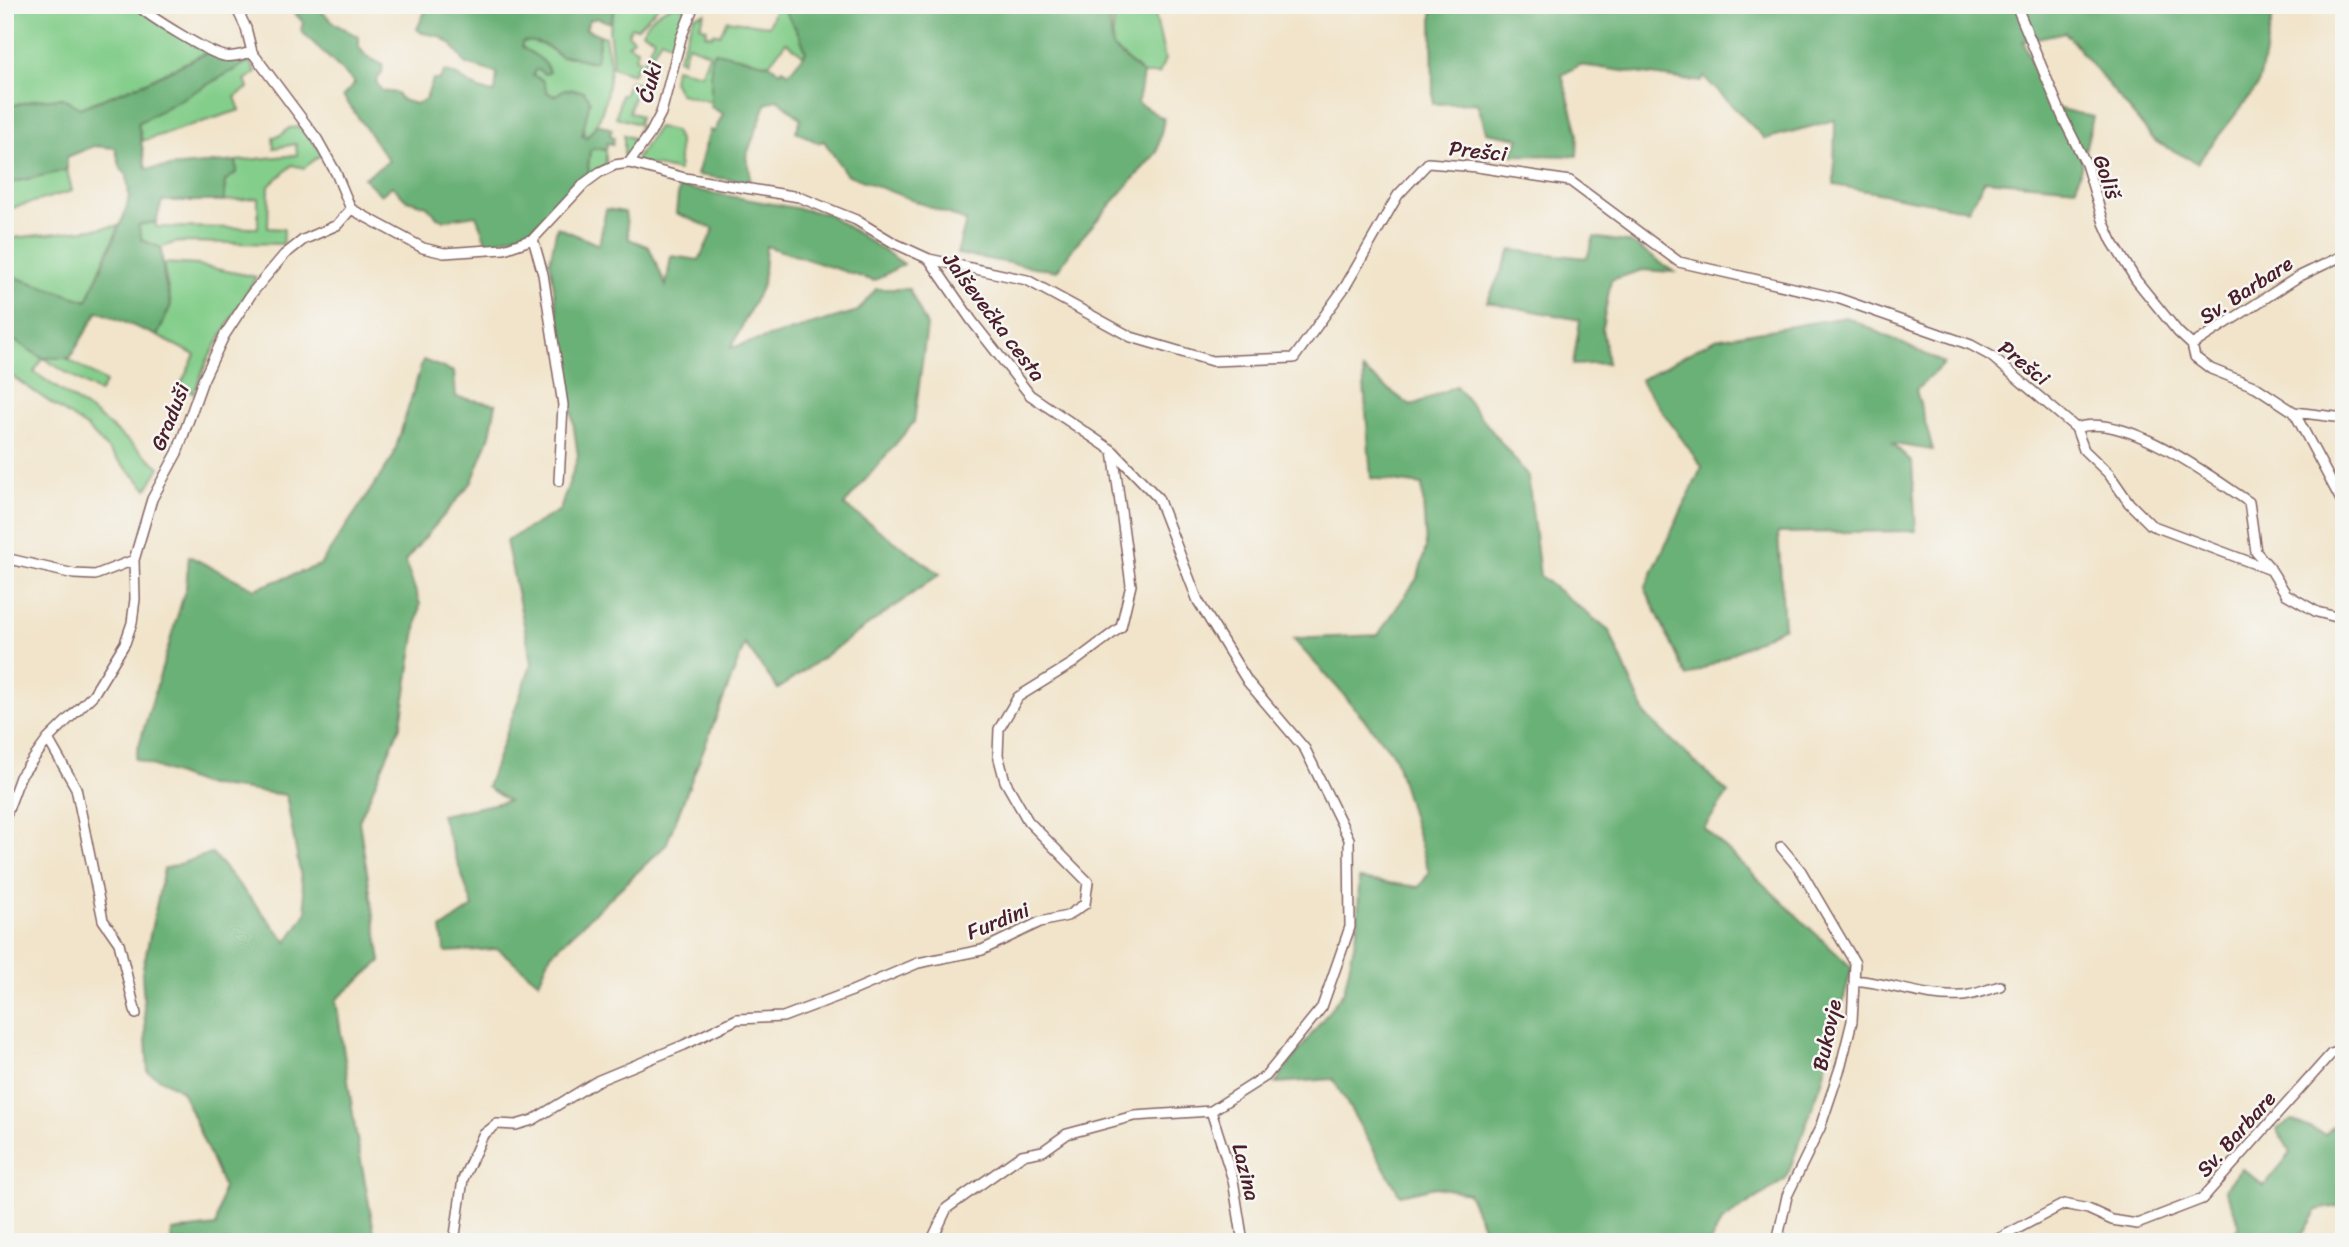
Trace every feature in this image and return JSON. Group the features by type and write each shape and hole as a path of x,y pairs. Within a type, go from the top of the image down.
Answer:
{"street":[{"path":"137,5 147,14 218,54 232,57 252,52"},
{"path":"235,5 246,28 252,52 317,139 336,173 351,209 423,248 443,253 504,249 533,239 585,183 615,165 629,163"},
{"name":"Ćuki","path":"629,163 661,113 681,38 694,5"},
{"name":"Goliš","path":"2016,5 2063,118 2086,164 2112,241 2136,280 2178,332 2192,345"},
{"name":"Jalševečka cesta","path":"629,163 685,178 799,197 856,220 894,243 929,259 972,321 1030,395 1113,451 1158,498 1198,601 1248,682 1305,749 1349,839 1350,927 1322,1007 1266,1076 1211,1111 1134,1116 1067,1134 1043,1151 1022,1155 947,1208 931,1242"},
{"name":"Prešci","path":"929,259 1027,280 1131,337 1212,361 1294,358 1345,287 1398,195 1428,163 1570,180 1679,262 1837,298 1971,345 1991,356 2076,428 2084,450 2109,474 2129,503 2151,525 2271,570"},
{"name":"Graduši","path":"5,818 20,777 48,739 93,695 125,643 132,622 135,599 134,560 152,499 177,453 203,380 224,336 252,293 284,255 303,240 337,225 351,209"},
{"path":"533,239 543,274 563,405 559,481"},
{"name":"Sv. Barbare","path":"2344,255 2298,277 2192,345 2195,357 2211,369 2256,387 2294,412 2344,510"},
{"path":"2294,412 2344,418"},
{"path":"2076,428 2089,424 2123,431 2168,449 2249,502 2256,552 2286,594 2317,612 2344,619"},
{"name":"Furdini","path":"454,1242 463,1180 482,1135 498,1124 516,1125 533,1120 597,1081 737,1020 783,1017 918,963 982,950 1040,922 1067,916 1085,904 1087,882 1028,821 1005,781 998,755 999,729 1018,697 1073,663 1121,626 1131,585 1113,451"},
{"path":"5,558 95,575 134,560"},
{"path":"48,739 76,788 103,920 119,943 136,1013"},
{"name":"Bukovje","path":"1777,1242 1787,1196 1820,1128 1840,1065 1852,1021 1855,963 1801,871 1781,848"},
{"path":"1854,980 1878,982 1920,993 1964,996 2000,986"},
{"name":"Sv. Barbare","path":"1986,1242 1998,1239 2064,1204 2088,1209 2112,1220 2137,1224 2202,1199 2331,1054 2344,1050"},
{"name":"Lazina","path":"1211,1111 1233,1180 1243,1242"}],"green space":[{"path":"5,5 133,5 208,52 144,83 80,108 63,98 36,100 5,107"},
{"path":"315,5 335,24 359,37 359,47 366,56 383,65 376,82 382,91 396,93 402,100 416,104 425,100 433,80 439,80 445,71 481,90 495,93 497,73 466,64 451,44 439,36 422,33 417,29 428,5 616,5 610,23 598,18 589,20 586,29 600,35 596,61 561,57 543,45 522,42 522,47 539,58 548,68 549,73 535,70 533,76 543,80 547,92 554,96 565,89 583,91 590,100 582,136 586,138 598,124 612,129 610,135 614,137 613,144 607,143 606,150 593,148 590,151 590,176 529,231 487,244 476,215 444,220 437,217 427,206 407,200 392,186 381,195 364,178 389,161 343,96 355,83 301,31 303,22 289,7"},
{"path":"616,5 660,5 637,28 631,27 628,34 633,39 628,44 638,50 635,58 644,62 654,38 642,32 650,21 666,8 686,8 676,46 661,39 644,68 637,65 633,74 611,67 613,63 609,30"},
{"path":"776,5 781,5 799,34 806,52 803,55 786,42 769,64 715,52 711,58 711,102 680,94 673,81 675,68 702,74 709,53 688,45 683,61 678,59 694,16 705,13 700,26 707,29 705,34 720,35 727,20 769,26"},
{"path":"781,5 1109,5 1112,47 1143,74 1138,103 1164,119 1157,152 1076,244 1057,271 957,254 966,221 846,174 824,141 818,143 796,131 801,119 778,99 766,104 746,157 750,182 697,175 710,130 714,132 723,114 711,107 711,57 716,52 769,64 780,72 783,69 789,73 806,52 799,34"},
{"path":"1115,5 1153,5 1165,59 1159,74 1143,74 1112,47"},
{"path":"1432,5 1507,5 1541,10 1542,5 2275,6 2258,86 2197,163 2155,141 2065,32 2023,41 2048,106 2093,117 2076,188 1985,180 1968,210 1834,185 1835,120 1765,139 1704,77 1701,82 1580,65 1562,75 1578,133 1577,156 1512,155 1519,138 1487,132 1477,103 1433,104"},
{"path":"600,35 605,37 609,58 608,84 604,106 596,125 584,138 584,128 565,89 554,96 547,92 539,78 533,77 534,70 539,70 543,61 522,47 522,42 531,41 546,46 561,57 574,57 589,62 598,50"},
{"path":"208,52 248,56 250,61 138,123 146,169 236,161 237,172 225,181 224,201 162,201 156,222 138,225 142,240 161,248 164,278 171,305 157,336 98,311 70,358 42,358 5,334 5,274 87,301 125,213 129,196 127,175 121,169 115,148 94,146 67,157 67,170 5,184 5,107 36,100 63,98 80,108 144,83"},
{"path":"250,61 256,73 245,80 248,88 235,97 240,110 142,141 138,123"},
{"path":"630,81 638,83 629,112 640,116 638,124 616,117 621,95 624,95"},
{"path":"640,125 648,130 629,157 624,159 624,135 635,139"},
{"path":"300,127 309,134 322,154 304,168 292,165 269,186 268,228 284,229 283,244 176,242 161,248 142,240 137,225 156,222 156,227 258,228 258,198 224,201 225,181 237,172 236,161 297,155 296,144 274,148 273,137 281,135 289,128"},
{"path":"658,127 675,131 679,140 679,171 637,162"},
{"path":"593,148 606,150 606,165 590,176 588,166"},
{"path":"67,170 72,191 5,210 5,184"},
{"path":"679,187 828,214 904,264 874,281 766,246 763,284 731,348 858,311 876,289 909,289 927,326 914,422 844,505 940,574 778,689 745,644 666,845 551,954 539,982 498,949 445,952 441,929 473,907 441,815 508,801 487,787 532,662 506,541 560,510 578,456 550,261 557,227 599,245 606,209 625,212 629,239 649,247 666,286 671,256 699,260 714,229 676,213"},
{"path":"119,226 87,301 5,274 5,239"},
{"path":"1594,237 1632,243 1674,272 1642,270 1611,280 1602,328 1608,363 1573,365 1580,320 1487,302 1511,250 1587,258"},
{"path":"163,263 197,265 256,277 207,361 194,393 180,386 195,355 157,336 171,305"},
{"path":"1846,317 1944,363 1916,390 1933,450 1893,444 1912,462 1916,531 1778,533 1784,627 1687,677 1645,588 1702,467 1640,380 1715,339"},
{"path":"5,334 43,358 34,372 95,414 160,467 147,489 86,427 10,375 5,377"},
{"path":"43,358 66,358 106,382 99,393"},
{"path":"423,360 454,372 456,397 496,404 490,435 472,482 405,561 420,604 401,724 359,821 381,961 336,1000 355,1128 376,1242 171,1242 172,1231 216,1226 223,1186 182,1091 148,1072 142,973 164,869 212,853 287,942 307,912 286,795 201,784 135,759 186,587 189,556 255,589 320,565 393,457"},
{"path":"1363,370 1411,406 1456,386 1528,476 1540,576 1609,631 1646,716 1728,793 1704,828 1852,968 1822,1081 1786,1179 1721,1222 1710,1242 1490,1242 1468,1193 1435,1187 1400,1195 1333,1079 1275,1083 1344,991 1358,927 1359,879 1419,887 1429,873 1394,755 1293,639 1378,635 1418,577 1426,547 1422,485 1371,478"},
{"path":"2344,1114 2344,1205 2317,1210 2298,1242 2224,1242 2240,1226 2225,1189 2242,1168 2264,1186 2291,1153 2277,1129 2292,1120 2325,1135"}]}
